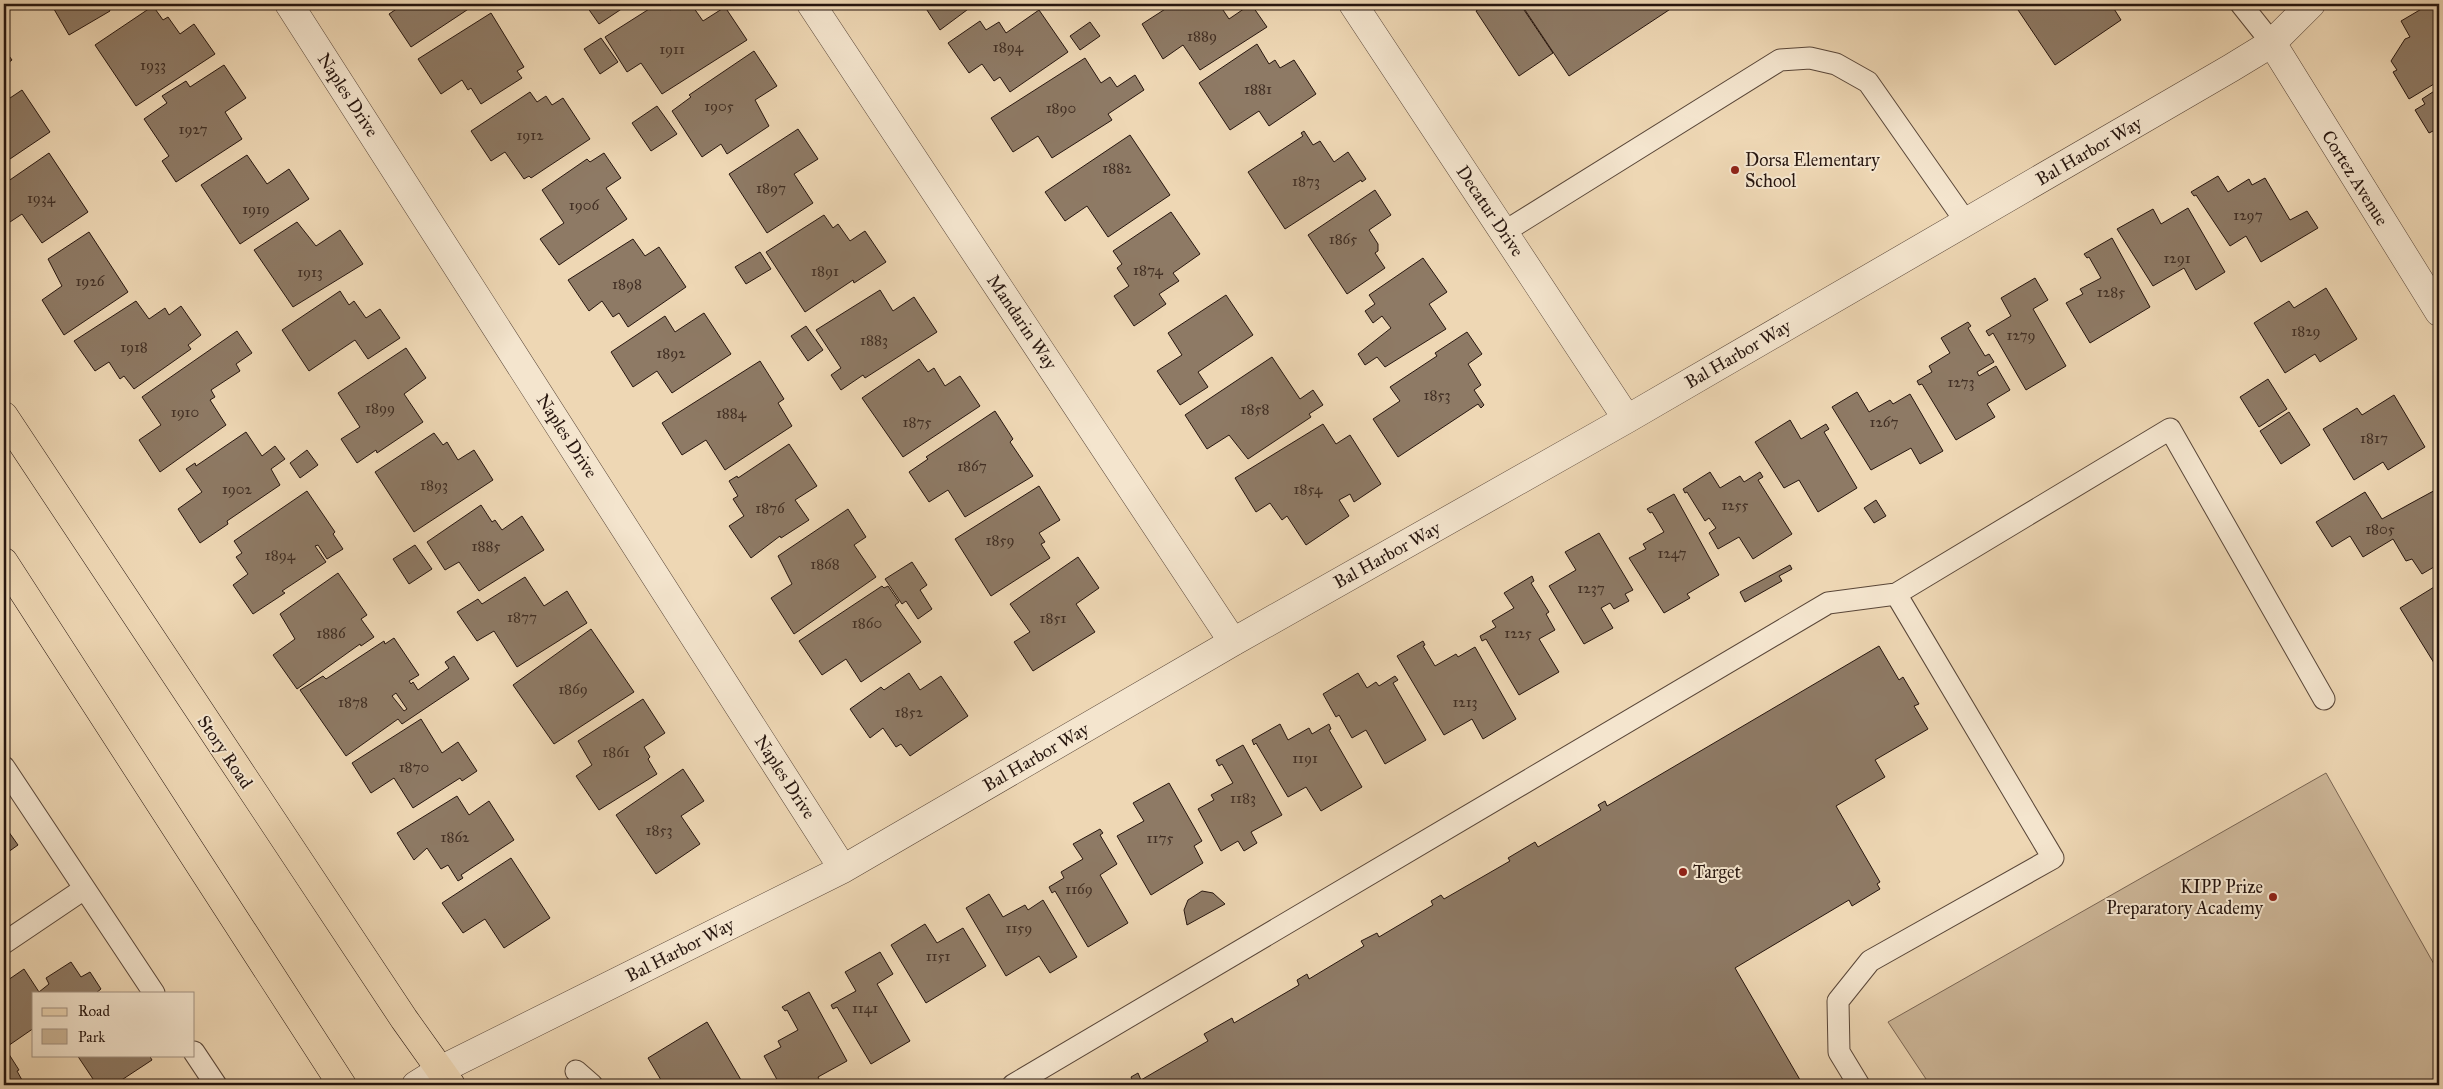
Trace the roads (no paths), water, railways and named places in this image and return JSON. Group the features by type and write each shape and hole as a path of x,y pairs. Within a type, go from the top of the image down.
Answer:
{"main road":[{"name":"Story Road","path":"4,416 194,705 404,1019 446,1078"},
{"path":"4,562 342,1085"}],"street":[{"name":"Naples Drive","path":"289,4 843,869"},
{"name":"Mandarin Way","path":"811,4 1233,642"},
{"name":"Decatur Drive","path":"1353,4 1628,419"},
{"name":"Bal Harbor Way","path":"416,1085 446,1078 843,869 1233,642 1628,419 2272,44 2311,4"},
{"name":"Cortez Avenue","path":"2272,44 2439,312"}],"lane":[{"path":"2241,4 2272,44"},
{"path":"1504,232 1780,60 1810,58 1836,64 1868,82 1966,222"},
{"path":"1013,1085 1828,602 1896,594 2170,429 2324,698"},
{"path":"1859,1085 1839,1052 1838,1002 1870,960 2053,858 1896,594"},
{"path":"4,767 153,992"},
{"path":"4,943 84,889"},
{"path":"195,1054 216,1085"},
{"path":"576,1071 592,1085"}],"place":[{"name":"Dorsa Elementary School","path":"1735,170"},
{"name":"Target","path":"1683,872"},
{"name":"KIPP Prize Preparatory Academy","path":"2273,897"}]}
